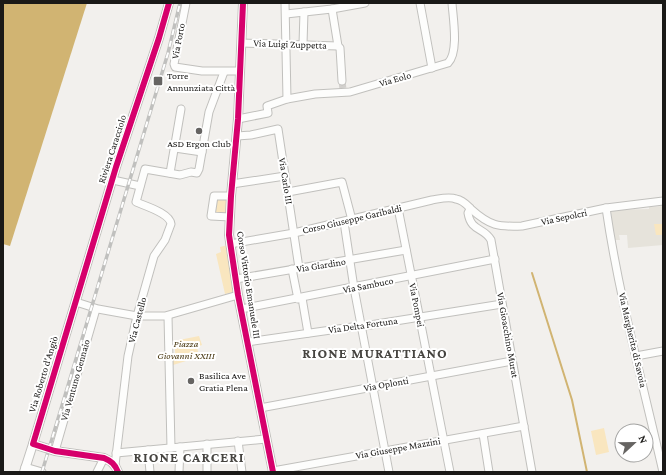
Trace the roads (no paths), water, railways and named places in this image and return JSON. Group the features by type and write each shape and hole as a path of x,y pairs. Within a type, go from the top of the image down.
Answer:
{"street":[{"name":"Riviera Caracciolo","path":"76,302 169,3"},
{"name":"Via Porto","path":"186,3 174,64 175,67 187,70 224,72"},
{"name":"Corso Vittorio Emanuele III","path":"243,3 237,136 231,196 230,244 238,295 273,472"},
{"path":"285,3 287,99"},
{"path":"286,14 332,9 365,3"},
{"path":"420,3 432,68"},
{"name":"Via Eolo","path":"238,119 268,113 267,106 287,99 314,94 343,91 350,92 448,63 452,57 454,47 452,3"},
{"path":"332,9 338,46 340,48 342,81"},
{"path":"303,44 304,12"},
{"name":"Via Luigi Zuppetta","path":"242,43 286,43 338,46"},
{"path":"113,180 140,186 145,169 180,175 191,172 197,173 209,112 224,72 240,71"},
{"path":"170,173 181,109"},
{"name":"Via Carlo III","path":"237,136 251,135 278,129 294,233 296,269 300,298 308,333"},
{"path":"175,148 202,152"},
{"path":"232,184 285,176"},
{"path":"288,192 342,182 352,220"},
{"name":"Via Castello","path":"116,468 116,453 128,356 137,316 154,256 165,240 171,224 164,215 136,202 140,186"},
{"path":"230,217 211,216 214,196 231,196"},
{"name":"Corso Giuseppe Garibaldi","path":"230,244 294,233 432,200 453,198 461,200 470,209"},
{"name":"Via Sepolcri","path":"470,209 488,223 496,225 522,226 606,208 663,201"},
{"name":"Via Pompei","path":"398,208 450,472"},
{"name":"Via Margherita di Savoia","path":"606,208 609,231 663,472"},
{"name":"Via Gioacchino Murat","path":"470,209 468,213 469,219 473,225 489,236 532,472"},
{"path":"344,222 354,288 389,472"},
{"name":"Via Giardino","path":"236,279 406,250"},
{"name":"Via Sambuco","path":"241,309 354,288 494,259"},
{"path":"76,302 95,308 137,316 168,316 238,295"},
{"name":"Via Roberto d'Angiò","path":"24,471 37,445 76,302"},
{"name":"Via Delta Fortuna","path":"247,342 502,304"},
{"name":"Via Ventuno Gennaio","path":"53,450 95,308"},
{"path":"168,316 171,448"},
{"path":"636,356 663,351"},
{"name":"Via Oplonti","path":"260,408 512,361"},
{"name":"Via Giuseppe Mazzini","path":"273,472 385,450 524,426"},
{"path":"483,434 489,472"},
{"path":"116,453 266,439"},
{"path":"238,441 242,472"},
{"path":"207,444 207,472"},
{"path":"37,445 53,450 104,458 110,460 116,468"},
{"path":"179,472 180,447"},
{"path":"148,450 150,472"},
{"path":"97,472 104,458"},
{"path":"24,471 42,472"}],"waterway":[{"path":"532,273 572,400 587,472"}],"tunnel":[{"path":"342,81 343,89"}],"railway":[{"path":"42,472 168,53 180,3"}],"place":[{"name":"Torre Annunziata Città","path":"158,81"},
{"name":"ASD Ergon Club","path":"199,131"},
{"name":"Basilica Ave Gratia Plena","path":"191,381"}],"district":[{"name":"RIONE MURATTIANO","path":"375,353"},
{"name":"RIONE CARCERI","path":"189,457"}],"park label":[{"name":"Piazza Giovanni XXIII","path":"186,348"}]}
